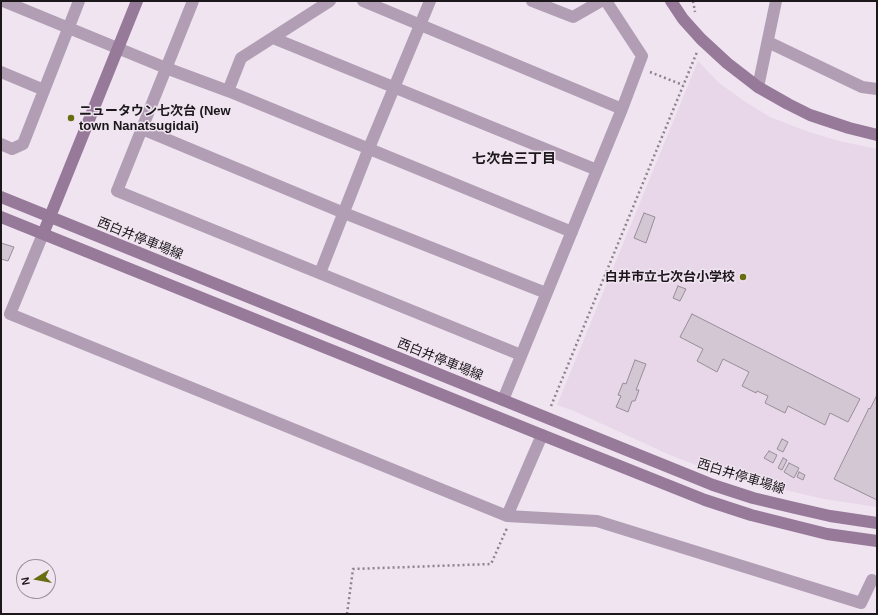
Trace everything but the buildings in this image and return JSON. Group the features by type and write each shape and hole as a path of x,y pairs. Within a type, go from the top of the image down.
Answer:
{"main road":[{"path":"43,234 137,1"},
{"path":"671,1 683,19 701,39 727,63 758,87 788,104 810,114 849,128 877,135"},
{"name":"西白井停車場線","path":"1,197 713,485 754,498 830,516 877,523"},
{"path":"1,217 542,436 705,500 827,534 877,541"}],"street":[{"path":"3,1 166,68 228,91 369,148 572,232"},
{"path":"1,144 12,148 23,144 79,1"},
{"path":"193,1 118,191 521,355"},
{"path":"228,91 241,58 330,1"},
{"path":"363,1 622,109"},
{"path":"320,273 369,148 430,1"},
{"path":"532,1 573,17 601,1"},
{"path":"503,400 622,109 642,56 606,1"},
{"path":"758,87 776,1"},
{"path":"273,38 597,170"},
{"path":"768,42 862,87 877,89"},
{"path":"1,72 44,90"},
{"path":"142,129 344,213 546,293"},
{"path":"43,234 10,314 507,516 597,521 861,603 872,580"},
{"path":"507,516 542,436"}],"path":[{"path":"693,1 696,17"},
{"path":"551,407 701,39"},
{"path":"638,67 683,85"},
{"path":"347,614 353,569 491,564 508,526 507,516"}],"shaded area":[{"name":"白井市立七次台小学校","path":"698,61 719,83 770,117 806,131 839,141 877,149 877,507 824,499 725,476 670,455 574,411 557,405"}],"place":[{"name":"ニュータウン七次台 (New town Nanatsugidai)","path":"71,118"},
{"name":"白井市立七次台小学校","path":"743,277"}],"district":[{"name":"七次台三丁目","path":"514,159"}]}
